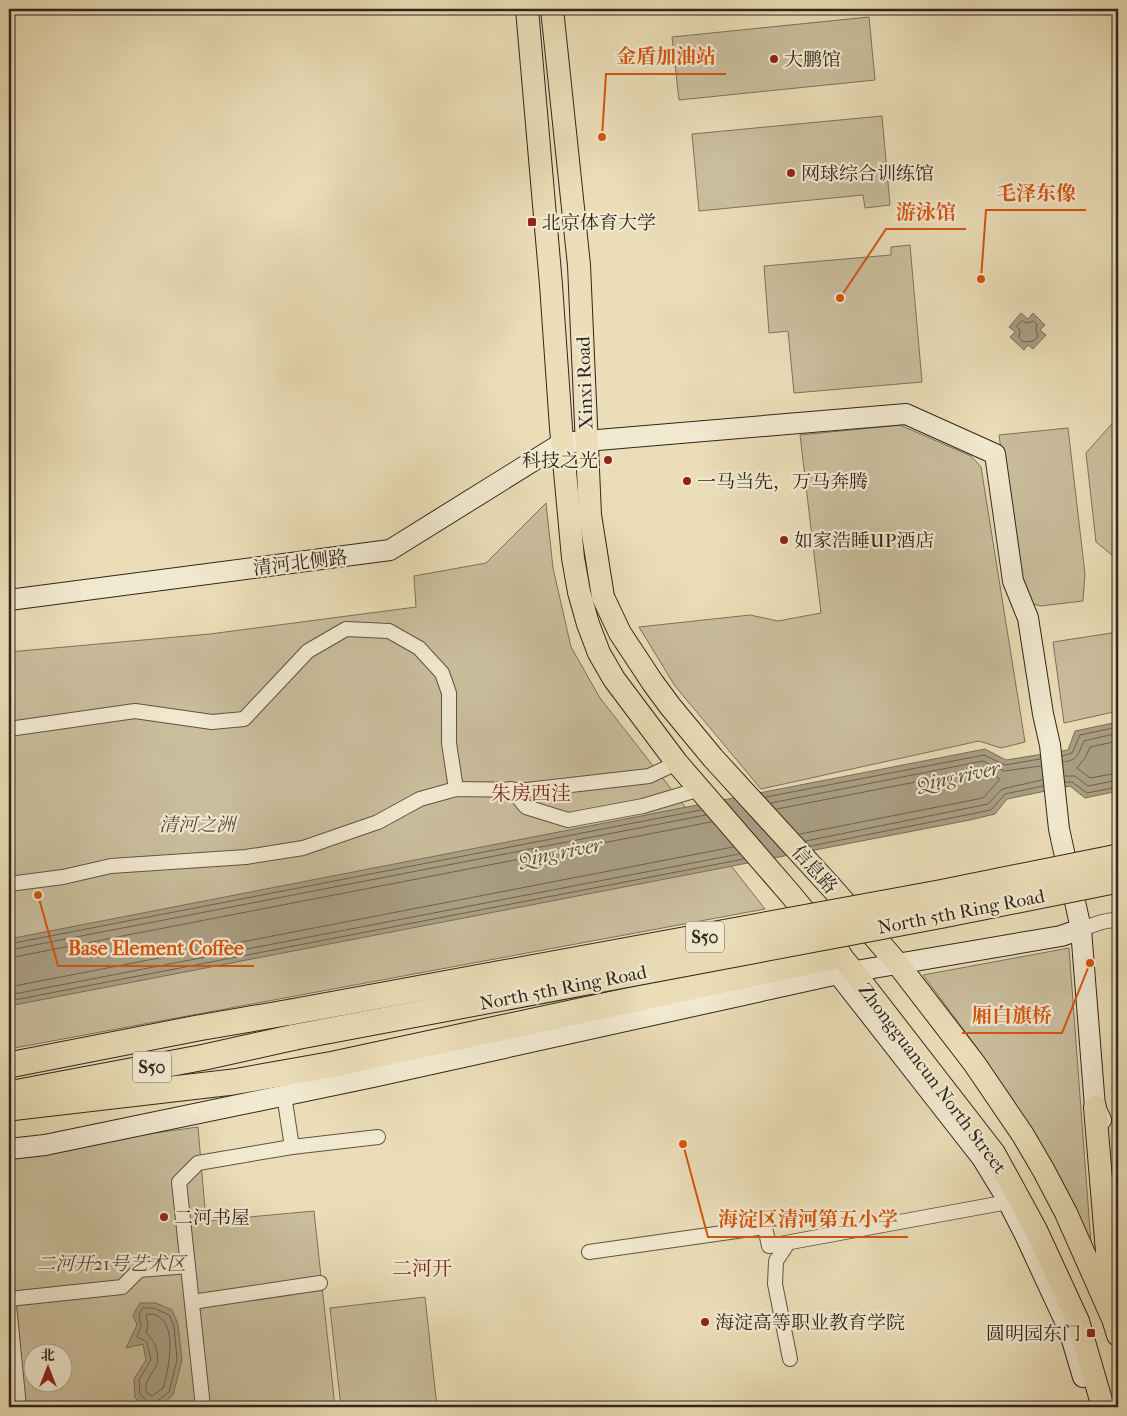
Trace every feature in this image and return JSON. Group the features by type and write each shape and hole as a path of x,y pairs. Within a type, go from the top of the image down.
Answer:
{"highway":[{"name":"North 5th Ring Road","path":"9,1065 198,1028 920,897 1118,857"},
{"name":"North 5th Ring Road","path":"9,1094 205,1057 295,1037 943,915 1118,880"},
{"path":"9,1108 233,1082 844,966"}],"main road":[{"name":"Xinxi Road","path":"528,9 562,443 573,558 579,592 599,653 614,679 677,763 697,785"},
{"name":"Xinxi Road","path":"552,9 579,265 590,515 604,597 620,633 653,683 688,728 730,776"},
{"name":"信息路","path":"730,776 897,963"},
{"name":"信息路","path":"697,785 792,896 844,966"},
{"name":"Zhongguancun North Street","path":"897,963 974,1063 1023,1134 1066,1213 1116,1327"},
{"name":"Zhongguancun North Street","path":"844,966 994,1153 1036,1230 1078,1321 1103,1407"},
{"path":"1095,1107 1116,1327"}],"street":[{"path":"562,443 906,414 995,454 1013,581 1028,618 1043,714 1050,745 1059,829 1081,929 1095,1107 1108,1137 1118,1273"},
{"name":"清河北侧路","path":"9,600 390,550 562,443"},
{"path":"9,729 135,711 212,722 244,719 308,652 346,629 389,631 419,648 442,673 449,693 449,744 456,789"},
{"path":"9,884 63,877 112,866 246,857 303,848 378,822 420,800 456,789 527,790 649,776 677,763"},
{"path":"511,790 526,807 568,820 642,806 697,785"},
{"path":"9,1149 45,1145 284,1095 844,966 897,963 1061,936 1102,922 1118,919"},
{"path":"844,966 982,1158 1008,1202 1069,1330 1092,1407"},
{"path":"284,1095 292,1147"},
{"path":"203,1407 179,1182 198,1163 292,1147 378,1137"},
{"path":"589,1252 765,1226 769,1246 1008,1202"},
{"path":"788,1243 776,1261 775,1284 790,1358"},
{"path":"9,1299 122,1287 139,1270 188,1266"},
{"path":"192,1302 320,1284"},
{"path":"9,1305 19,1407"}],"green space":[{"name":"大鹏馆","path":"869,17 875,80 679,100 672,37"},
{"name":"网球综合训练馆","path":"882,116 890,205 865,208 863,195 699,211 692,134"},
{"path":"910,245 922,382 794,393 788,331 769,333 764,266 891,255 891,247"},
{"path":"1118,417 1118,560 1096,542 1086,453"},
{"path":"900,425 971,456 981,467 1025,742 1001,748 979,741 761,789 675,686 639,627 750,615 778,621 821,613 800,435"},
{"path":"1068,428 1085,574 1083,601 1041,606 1030,603 1019,582 999,435"},
{"name":"清河之洲","path":"546,503 553,568 571,647 600,698 765,909 9,1049 9,652 210,634 416,607 414,576 486,563"},
{"path":"1118,632 1118,711 1064,723 1053,642"},
{"path":"1069,948 1091,1244 1040,1144 978,1049 923,975"},
{"name":"二河开21号艺术区","path":"198,1127 206,1221 314,1211 335,1407 9,1407 9,1153"},
{"path":"425,1297 437,1407 341,1407 330,1308"}],"water":[{"path":"1021,313 1028,319 1033,313 1045,325 1040,330 1046,335 1033,349 1028,345 1024,350 1010,337 1015,332 1009,327"},
{"name":"Qing river","path":"1118,722 1118,791 1085,798 1070,786 1007,799 995,814 970,820 9,1006 9,939 985,749 1006,760 1068,750 1075,731"},
{"path":"140,1303 156,1303 172,1310 178,1324 182,1360 173,1395 155,1407 148,1407 135,1398 134,1379 146,1360 143,1344 126,1348 137,1325 133,1315"}],"place":[{"name":"大鹏馆","path":"774,59"},
{"name":"金盾加油站","path":"602,137"},
{"name":"网球综合训练馆","path":"791,173"},
{"name":"北京体育大学","path":"532,222"},
{"name":"毛泽东像","path":"981,279"},
{"name":"游泳馆","path":"840,298"},
{"name":"科技之光","path":"608,460"},
{"name":"一马当先，万马奔腾","path":"687,481"},
{"name":"如家浩睡UP酒店","path":"784,540"},
{"name":"Base Element Coffee","path":"38,895"},
{"name":"厢白旗桥","path":"1090,963"},
{"name":"海淀区清河第五小学","path":"683,1144"},
{"name":"二河书屋","path":"164,1217"},
{"name":"海淀高等职业教育学院","path":"705,1322"},
{"name":"圆明园东门","path":"1091,1333"}],"district":[{"name":"朱房西洼","path":"531,793"},
{"name":"二河开","path":"422,1268"}]}
